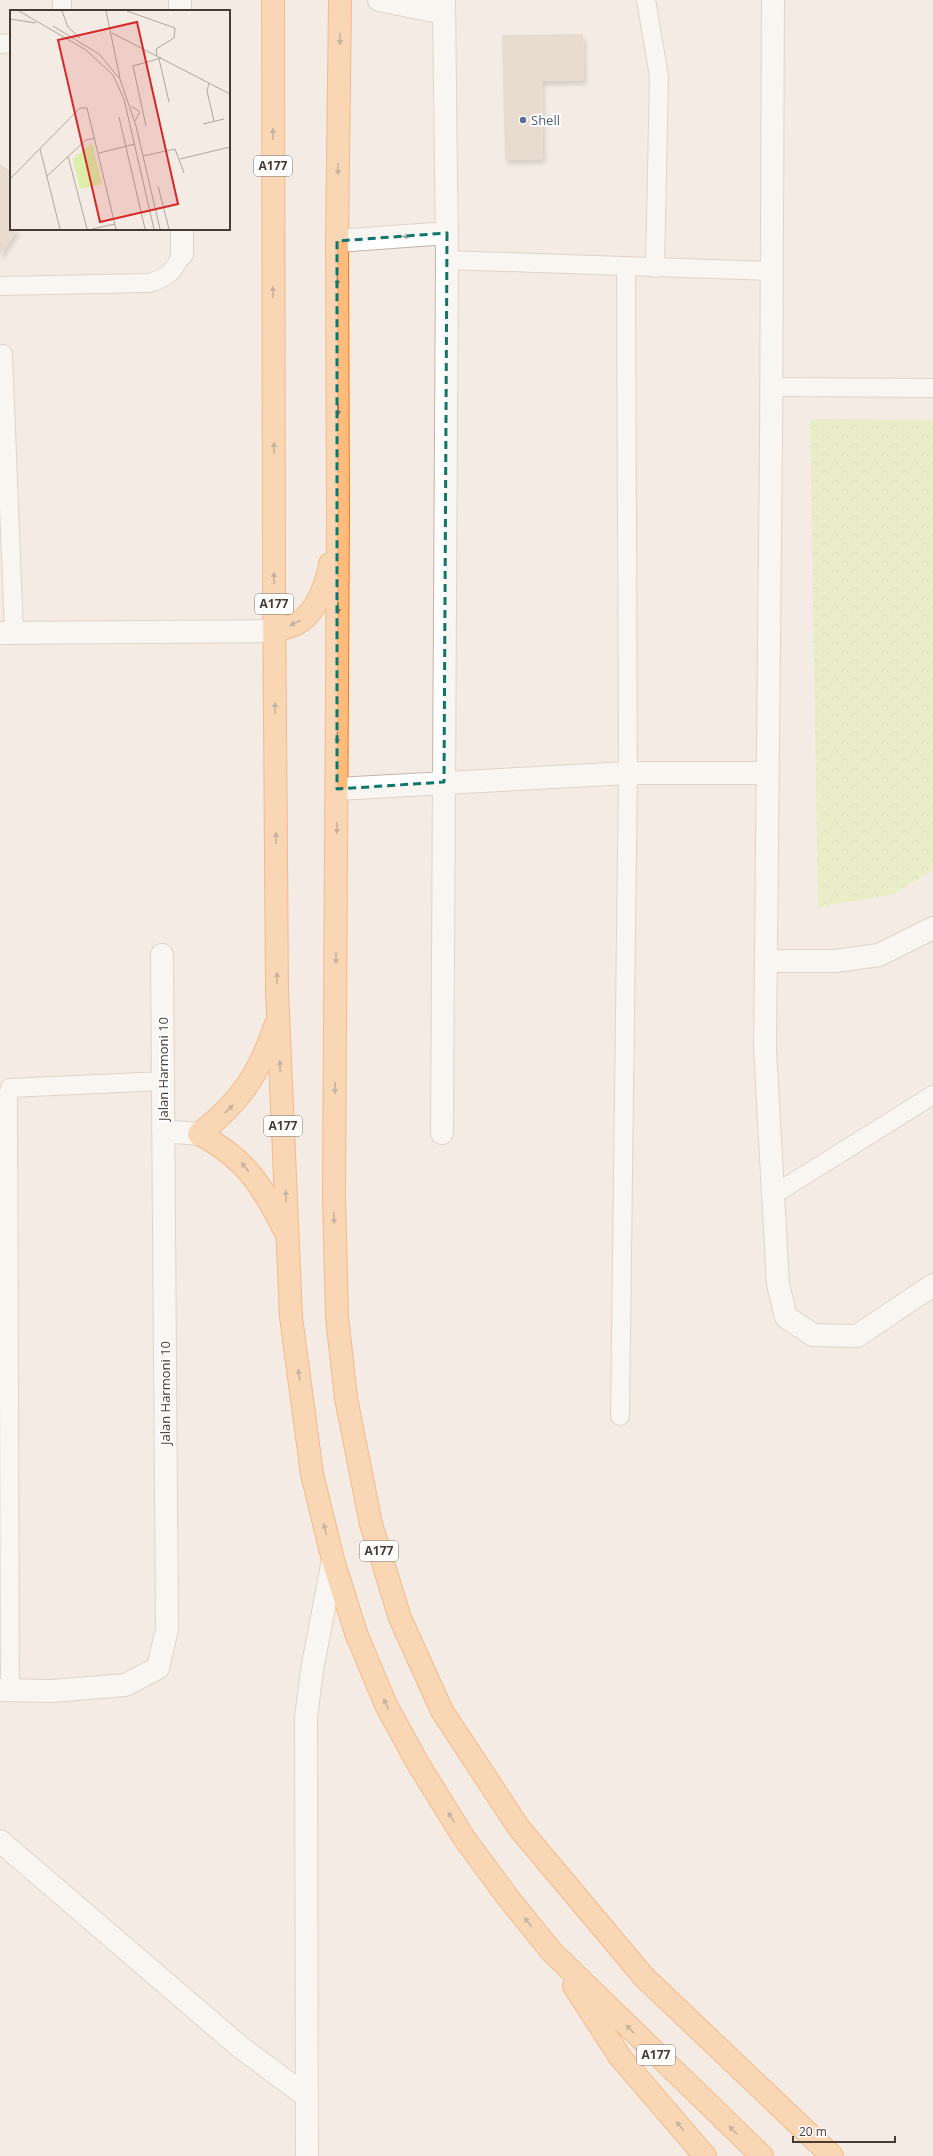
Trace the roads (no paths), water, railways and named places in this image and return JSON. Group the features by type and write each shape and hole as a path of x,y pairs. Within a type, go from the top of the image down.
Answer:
{"highway":[{"name":"A177","path":"273,0 274,631 278,1017 291,1317 312,1474 333,1560 356,1633 386,1705 417,1762 464,1838 509,1899 552,1952 762,2156"},
{"name":"A177","path":"340,0 337,241 338,513 334,1197 337,1317 346,1398 371,1524 400,1618 442,1711 519,1828 644,1976 832,2156"},
{"path":"274,631 300,622 314,607 323,591 329,572 338,513"},
{"path":"278,1017 269,1045 247,1087 233,1105 199,1134 224,1148 238,1159 264,1190 287,1235"},
{"path":"552,1952 620,2057 705,2156"}],"street":[{"path":"379,0 443,6 447,260 442,1133"},
{"path":"773,0 765,1049 778,1284 786,1317 813,1334 857,1336 933,1285"},
{"path":"182,230 182,254"},
{"path":"337,241 447,233"},
{"path":"7,633 274,631"},
{"path":"337,789 628,773 768,773"},
{"path":"766,961 835,961 879,955 933,928"},
{"name":"Jalan Harmoni 10","path":"5,1690 52,1691 125,1685 158,1668 167,1629 162,955"},
{"path":"163,1131 199,1134"},
{"path":"307,2156 306,1718 312,1670 333,1560"},
{"path":"0,1841 239,2046 306,2096"}],"lane":[{"path":"646,0 659,76 655,268"},
{"path":"0,44 10,43"},
{"path":"0,286 149,283 165,278 176,268 182,254"},
{"path":"447,260 772,272"},
{"path":"620,1416 628,773 626,267"},
{"path":"3,354 7,633"},
{"path":"771,387 933,388"},
{"path":"5,1690 8,1111 10,1088 163,1081"},
{"path":"773,1195 933,1095"}],"place":[{"name":"Shell","path":"523,120"}]}
